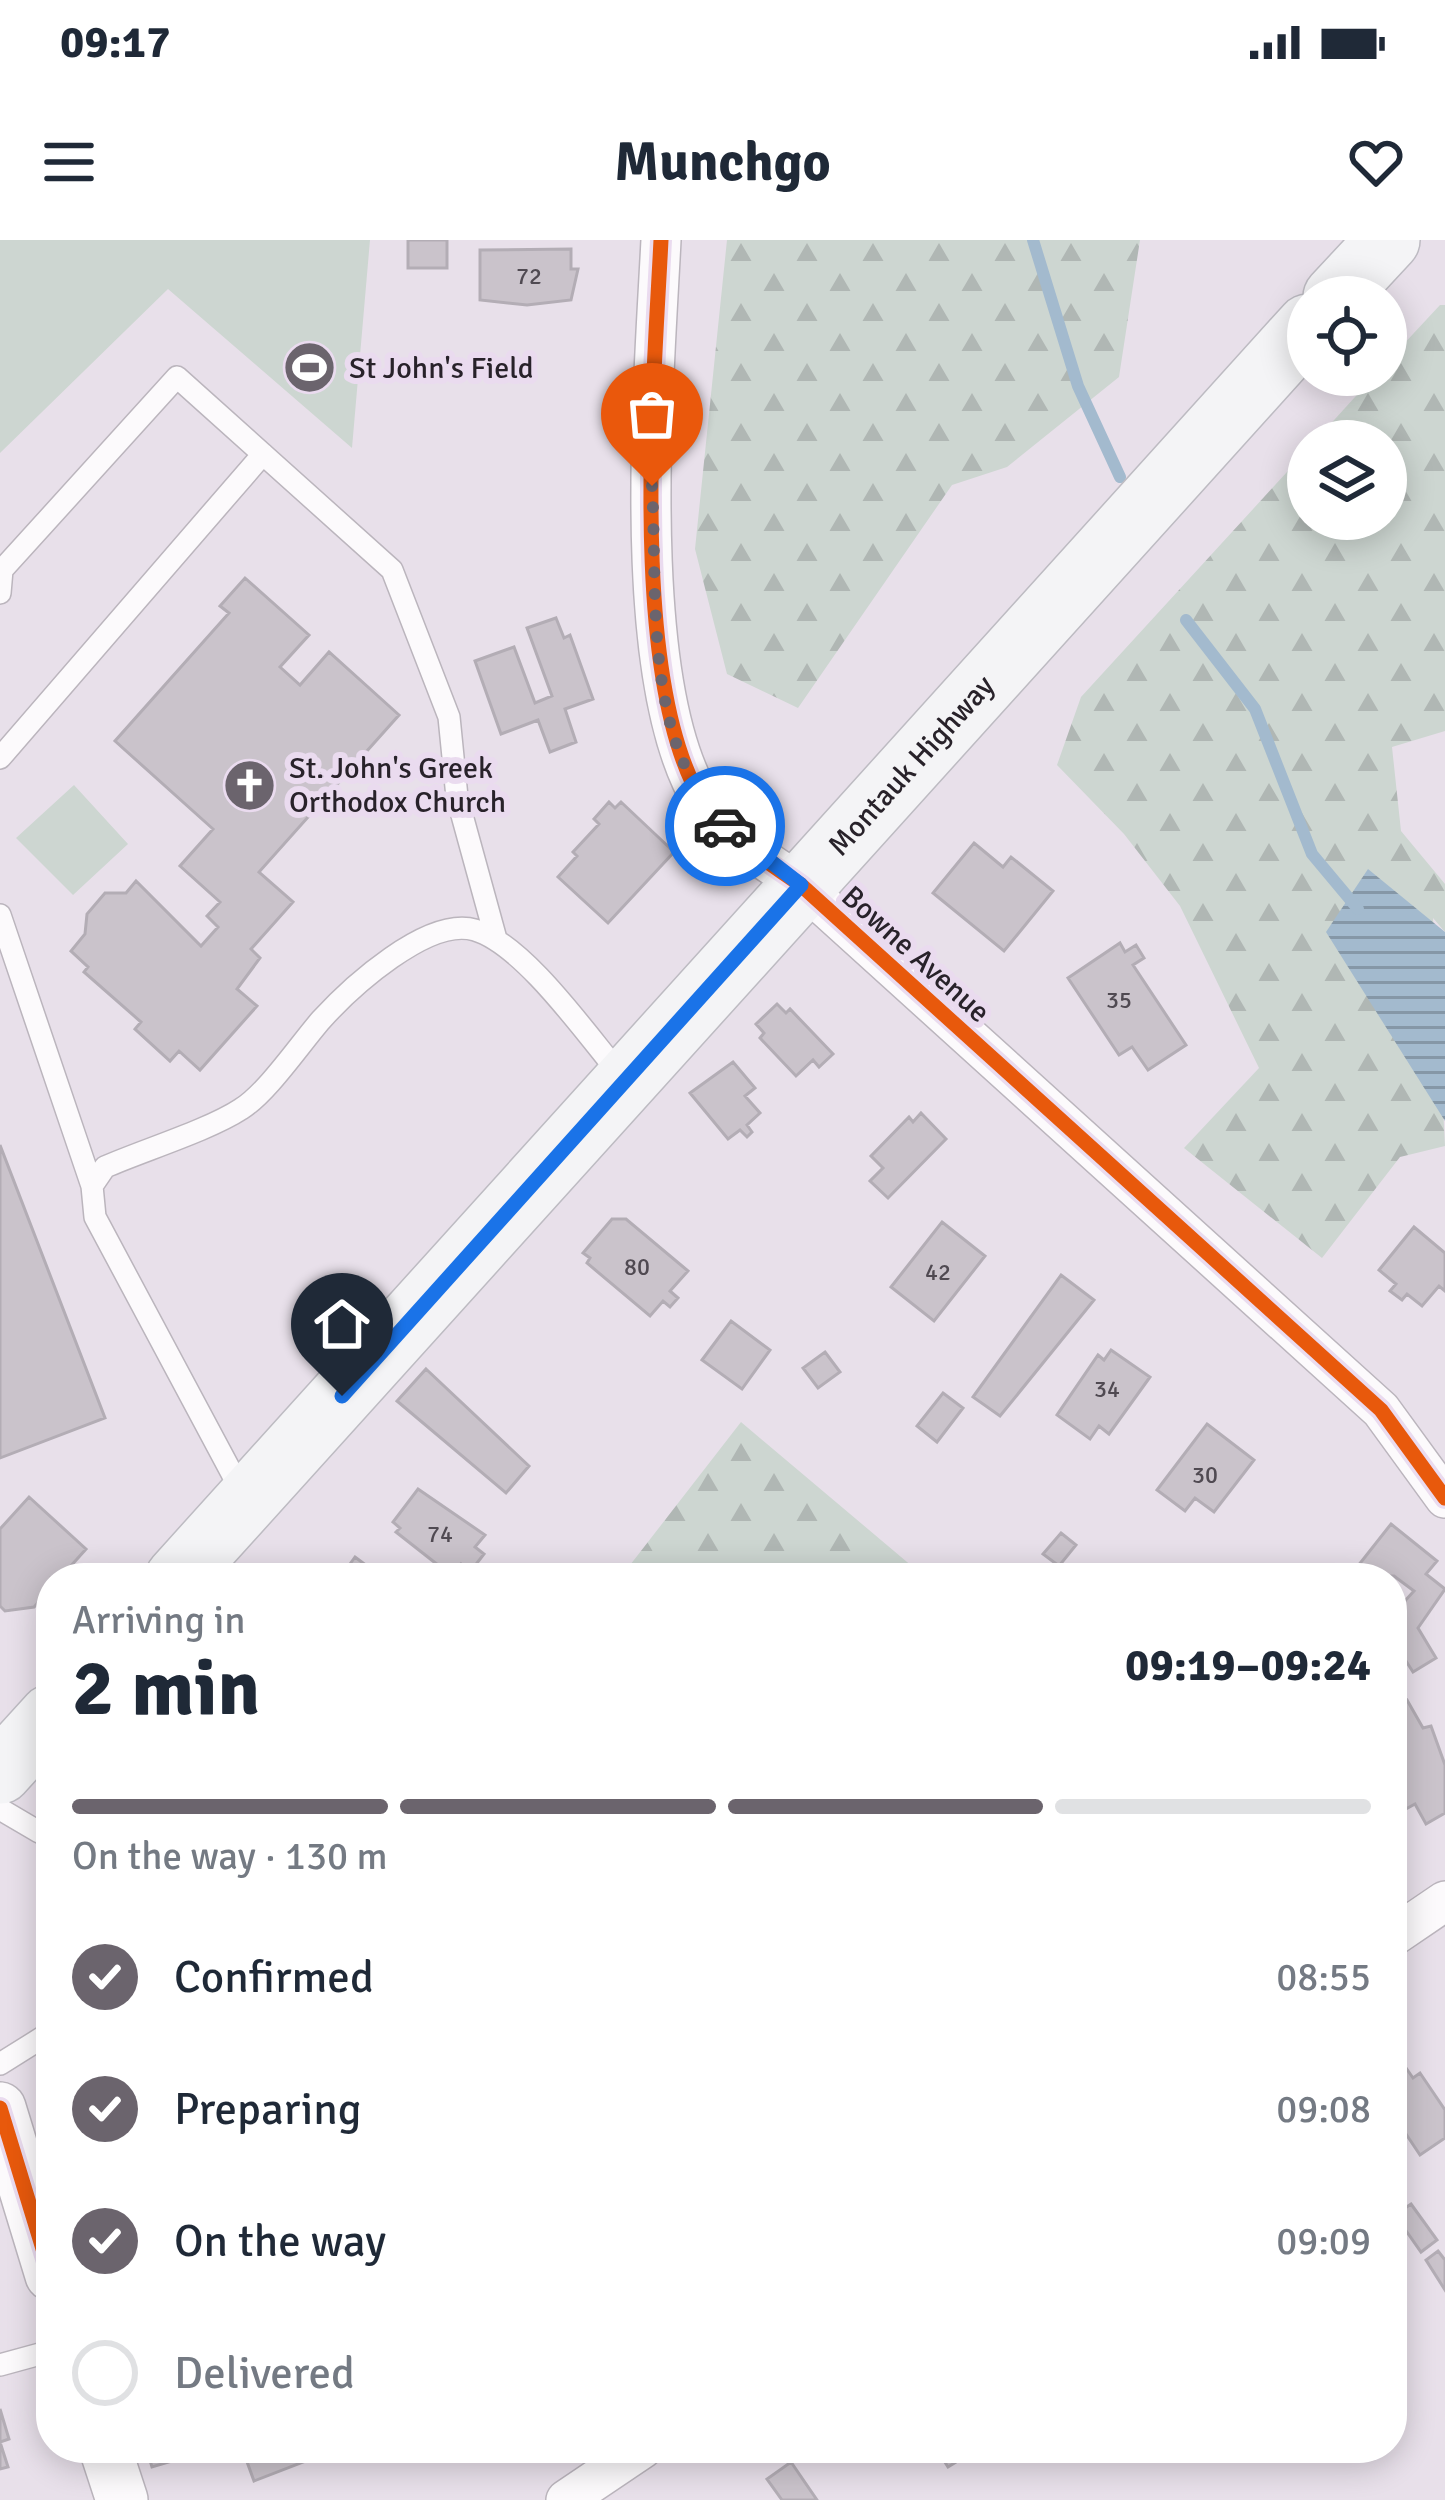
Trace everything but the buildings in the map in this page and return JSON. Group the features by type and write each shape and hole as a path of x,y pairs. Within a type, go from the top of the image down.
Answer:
{"main road":[{"path":"1355,276 1388,240"},
{"name":"Montauk Highway","path":"191,1563 1287,349"}],"street":[{"name":"Bowne Avenue","path":"662,240 650,443 663,690 680,756 705,805 743,844 801,885 1381,1410 1445,1498"},
{"path":"1407,1927 1445,1900"},
{"path":"0,2108 36,2227"},
{"path":"111,2463 122,2500"},
{"path":"566,2500 621,2463"}],"lane":[{"path":"0,593 2,570 177,377 392,570 449,717 457,797 496,939"},
{"path":"0,758 263,454"},
{"path":"0,914 92,1186 94,1216 247,1502"},
{"path":"92,1186 105,1167 243,1109 352,985 397,954 439,934 470,928 496,939 626,1080"},
{"path":"0,1809 36,1830"},
{"path":"0,2064 36,2041"},
{"path":"0,2365 36,2354"}],"green space":[{"name":"St John's Field","path":"0,240 370,240 352,448 168,289 0,453"},
{"path":"727,240 1140,240 1119,377 1007,467 952,485 798,708 727,674 695,549"},
{"path":"1445,305 1445,731 1392,747 1401,831 1445,884 1445,932 1433,918 1445,1146 1400,1157 1322,1258 1184,1148 1259,1068 1180,906 1124,834 1057,765 1081,697 1287,472 1287,540 1407,540 1407,420 1334,420 1356,396 1407,396 1407,340"},
{"path":"74,785 128,844 73,895 16,838"},
{"path":"741,1422 908,1563 632,1563"}],"water":[{"path":"1368,869 1445,932 1445,1121 1326,932"}],"waterway":[{"path":"1033,240 1078,386 1120,477"},
{"path":"1186,620 1255,709 1312,854 1358,909"}],"cycle path":[{"path":"661,240 651,449 655,609 664,684 679,750 703,802 735,837 801,885 1381,1410 1445,1498"},
{"path":"0,2108 36,2226"}],"way so far":[{"path":"652,486 663,690 680,756 705,805 725,826"}],"place":[{"name":"St John's Field","path":"310,368"},
{"name":"St. John's Greek Orthodox Church","path":"250,785"}],"route":[{"path":"342,1396 801,885 725,826"}]}
